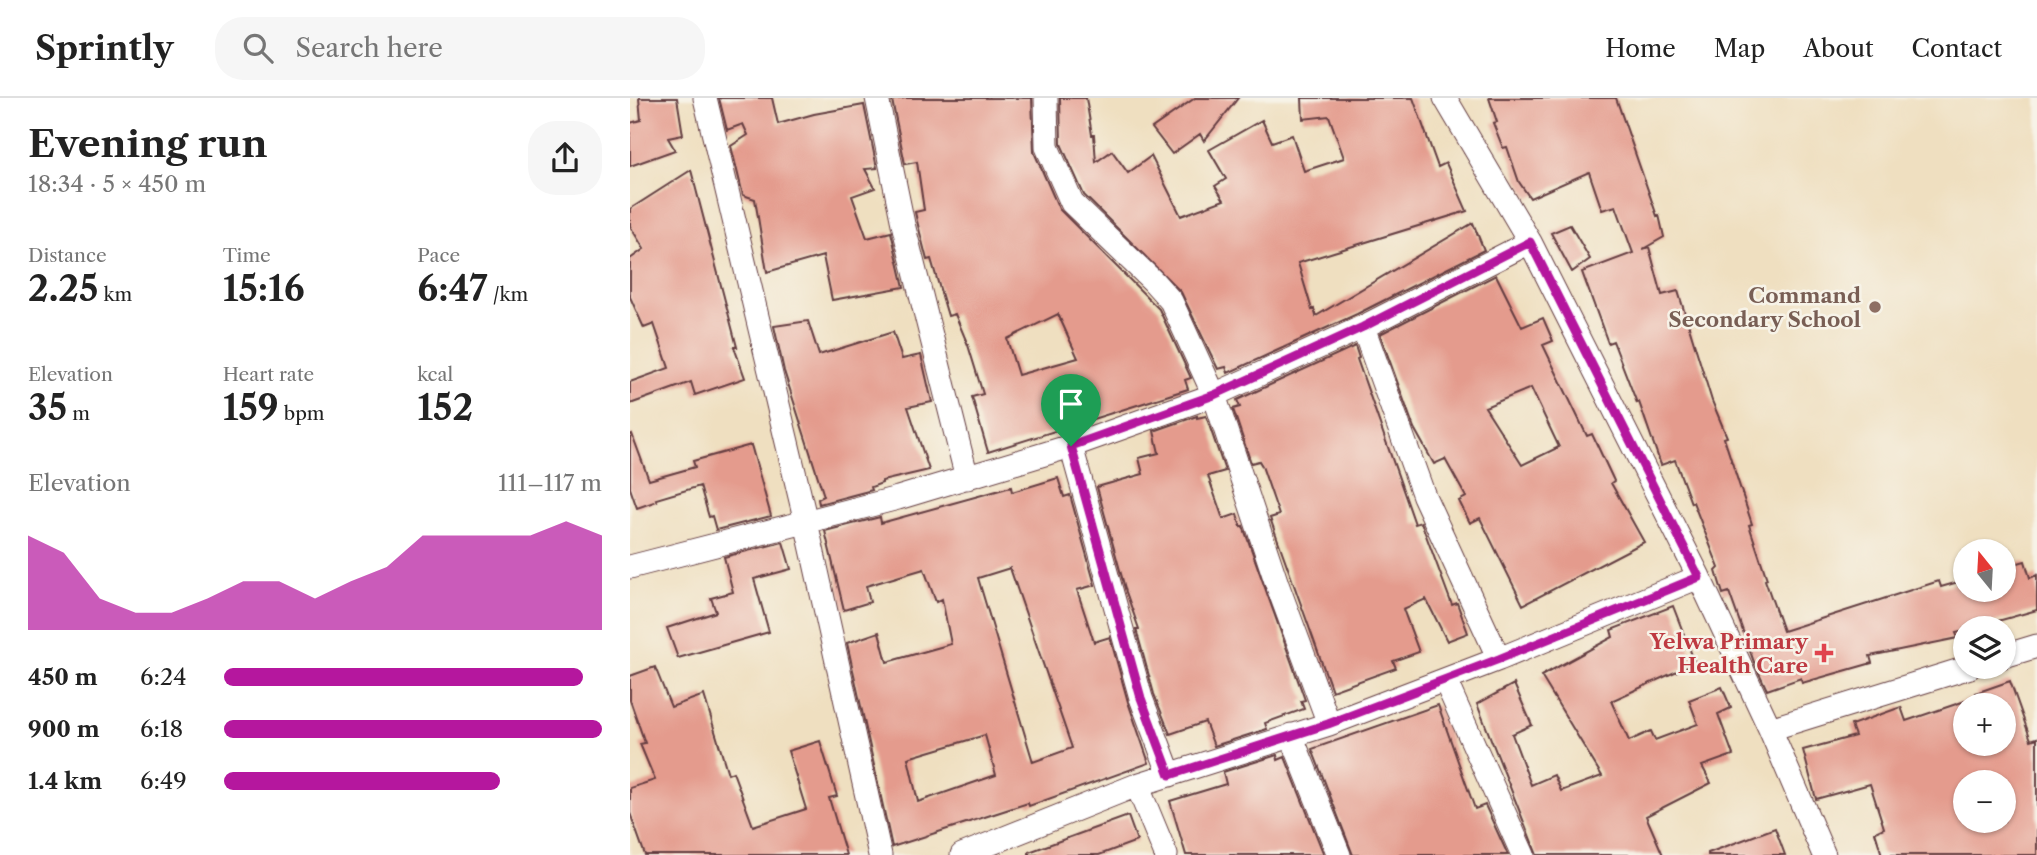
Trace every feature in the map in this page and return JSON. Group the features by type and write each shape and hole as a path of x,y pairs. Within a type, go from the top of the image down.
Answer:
{"street":[{"path":"705,98 806,522 880,855"},
{"path":"877,98 903,224 967,478"},
{"path":"1046,98 1047,147 1072,203 1171,301 1214,395 1277,584 1328,724"},
{"path":"1445,98 1530,242 1699,577 1770,729 1824,855"},
{"path":"630,567 967,478 1071,446 1214,395 1363,327 1530,242"},
{"path":"1363,327 1424,496 1499,659"},
{"path":"1071,446 1141,698 1170,775"},
{"path":"962,855 1137,785 1328,724 1445,680 1699,577"},
{"path":"2016,655 2034,653"},
{"path":"1770,729 1953,672"},
{"path":"1445,680 1523,855"},
{"path":"1291,735 1339,855"},
{"path":"1137,785 1166,855"}],"building":[{"path":"639,98 677,98 683,135 668,138 675,150 630,166 630,123 641,120"},
{"path":"719,98 772,98 778,124 864,105 877,168 865,169 875,188 852,196 867,238 891,232 904,287 832,300 823,256 767,272 755,199 743,195 731,146 748,135 743,124 727,130"},
{"path":"1032,98 1034,152 1059,209 1159,309 1191,378 1185,380 1188,389 988,452 972,397 983,394 968,345 955,314 948,316 931,259 927,260 915,212 924,210 917,162 905,164 892,100","holes":["1058,314 1078,358 1018,375 1007,339"]},
{"path":"1060,98 1086,98 1094,135 1096,162 1112,151 1128,173 1151,156 1181,216 1224,200 1215,186 1226,179 1209,150 1262,120 1272,142 1292,135 1304,171 1344,158 1329,116 1303,119 1302,98 1413,98 1438,167 1446,163 1467,211 1298,263 1312,310 1314,309 1316,316 1473,223 1484,250 1357,314 1228,373 1226,367 1218,369 1181,292 1084,195 1061,144"},
{"path":"1195,98 1238,98 1204,141 1200,134 1172,154 1152,128"},
{"path":"1489,98 1616,98 1657,216 1659,215 1664,237 1643,249 1649,247 1662,295 1678,291 1712,401 1727,437 1724,438 1752,524 1749,525 1783,631 1939,581 1941,587 1953,584 1953,602 2016,602 2016,564 2025,561 2030,578 2037,575 2037,610 2016,616 1953,616 1953,639 1870,656 1872,663 1802,683 1801,678 1767,690 1729,592 1723,594 1716,571 1719,568 1675,460 1661,465 1639,402 1637,403 1613,341 1608,343 1582,272 1633,253 1616,206 1602,210 1589,172 1530,198 1519,182 1507,147 1503,148 1493,123 1497,122"},
{"path":"691,170 737,347 734,347 745,378 695,395 691,382 630,404 630,382 669,368 654,324 644,328 630,297 630,259 644,249 630,226 630,209"},
{"path":"1570,225 1590,259 1572,272 1551,233"},
{"path":"1496,275 1522,327 1543,318 1553,341 1543,345 1587,436 1592,434 1614,481 1611,483 1644,542 1523,605 1480,518 1470,523 1459,501 1466,497 1445,459 1434,464 1414,428 1380,334","holes":["1531,388 1559,447 1522,465 1485,407"]},
{"path":"808,321 819,355 893,332 902,359 921,355 932,402 908,407 929,470 882,481 871,487 872,490 819,504 818,499 824,496 784,371 774,326"},
{"path":"1355,346 1359,358 1357,359 1415,524 1421,522 1452,605 1457,603 1468,633 1447,641 1426,599 1403,609 1419,652 1393,661 1396,668 1332,691 1270,518 1279,515 1262,466 1259,461 1251,463 1233,409 1240,407 1237,400"},
{"path":"1197,416 1206,416 1225,471 1208,476 1223,519 1237,514 1241,527 1243,526 1305,700 1301,701 1304,709 1265,723 1267,729 1214,746 1205,722 1170,734 1154,694 1136,629 1139,629 1097,487 1143,474 1139,458 1159,453 1154,431"},
{"path":"632,434 649,480 695,467 693,461 751,445 771,516 716,530 712,516 709,517 700,486 656,499 657,501 637,508 630,488"},
{"path":"1058,478 1064,497 1070,495 1095,585 1077,590 1094,642 1110,637 1149,763 1029,806 1028,803 892,847 847,643 879,632 887,662 951,644 942,599 936,602 924,569 866,586 870,602 844,610 825,531 880,517 881,523 1011,487 1012,492","holes":["1010,568 1072,748 1033,762 978,578","985,735 996,775 918,802 908,758"]},
{"path":"783,542 791,569 754,579 769,632 678,658 667,628 716,612 711,598 733,592 724,557"},
{"path":"1673,606 1695,663 1611,701 1629,741 1651,731 1655,740 1698,724 1689,700 1722,687 1731,708 1718,714 1733,755 1702,766 1711,783 1646,816 1663,855 1537,855 1477,704 1514,684 1532,725 1512,734 1531,785 1554,775 1561,791 1602,776 1541,676 1613,637 1611,630"},
{"path":"655,667 671,707 704,695 728,774 733,772 753,826 806,809 788,751 820,741 837,796 829,798 846,855 645,855 630,813 630,788 655,780 640,744 645,743 630,700 630,676"},
{"path":"2010,681 2014,693 1976,693"},
{"path":"2016,698 2031,740 2037,738 2037,855 1882,855 1875,832 1884,828 1870,784 1816,799 1803,750 1855,736 1851,725 1901,707 1906,721 1953,705 1953,756 2016,756"},
{"path":"1438,705 1475,809 1485,805 1508,855 1353,855 1312,749"},
{"path":"1277,755 1278,760 1285,757 1324,855 1186,855 1170,801 1226,784 1223,772"},
{"path":"1128,816 1137,841 1099,855 1029,855 1029,852"},
{"path":"1775,828 1785,855 1708,855 1708,853"}],"place":[{"name":"Command Secondary School","path":"1875,307"},
{"name":"Yelwa Primary Health Care","path":"1824,653"}],"route":[{"path":"1530,242 1699,577 1499,659 1328,724 1170,775 1141,698 1071,446 1214,395 1363,327 1530,242"}]}
